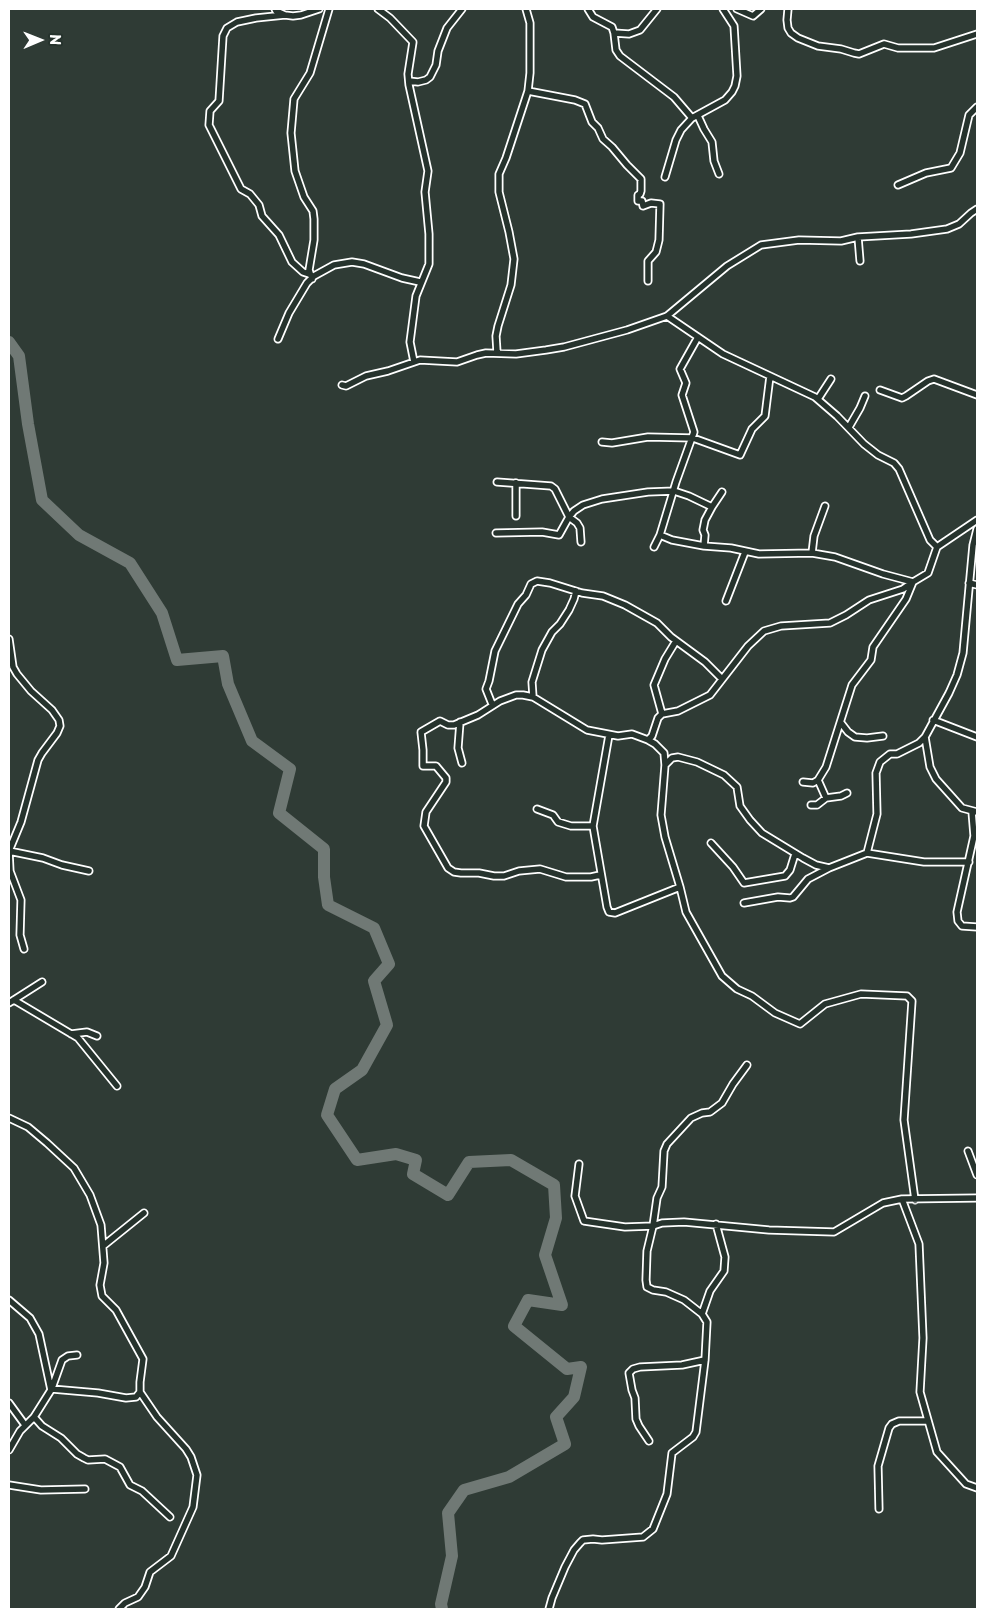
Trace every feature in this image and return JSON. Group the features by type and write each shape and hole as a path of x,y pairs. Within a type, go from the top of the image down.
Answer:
{"street":[{"path":"275,9 285,16"},
{"path":"310,276 292,262 279,235 262,216 259,205 250,194 241,189 209,125 210,111 219,100 223,36 227,28 243,20 301,15 319,9"},
{"path":"278,339 289,314 310,276 314,219 313,212 299,185 293,164 291,133 296,94 310,73 329,9"},
{"path":"378,9 390,18 413,42 409,81 414,112 428,171 425,192 429,234 429,264 420,282 421,285 416,296 410,336 410,348 414,362"},
{"path":"409,81 418,82 426,80 430,76 436,65 438,51 447,28 462,9"},
{"path":"497,352 496,336 511,285 514,259 499,192 499,174 528,91 530,23 526,9"},
{"path":"588,9 593,17 612,27 616,50 620,56 677,100 695,117 712,142 714,161 719,174"},
{"path":"614,33 628,34 636,32 657,9"},
{"path":"665,177 680,130 695,117 724,100 735,86 737,76 734,26 723,9"},
{"path":"737,9 753,16 762,9"},
{"path":"788,9 788,28 798,38 818,46 859,54 884,44 898,48 934,48 977,34"},
{"path":"528,91 575,100 585,104 592,122 598,128 602,139 612,147 641,179 641,191 638,195 638,201 642,201 643,206 651,203 660,204 658,243 656,252 648,261 648,281"},
{"path":"898,185 926,173 951,168 960,152 969,115 977,107"},
{"path":"342,385 346,386 366,376 420,360 457,362 477,355 497,352 516,354 564,348 636,327 666,316 727,266 761,245 807,240 841,241 858,237 911,234 947,229 959,224 977,209"},
{"path":"858,237 860,261"},
{"path":"310,276 334,265 352,262 420,282"},
{"path":"666,316 723,354 805,391 849,427 864,444 878,455 894,463 899,469 930,540 937,547"},
{"path":"654,547 660,535 694,429 682,394 686,383 680,368 698,337"},
{"path":"602,442 612,443 648,438 692,438 740,455 752,429 765,416 770,376"},
{"path":"818,400 830,379"},
{"path":"880,390 902,398 928,380 934,380 977,395"},
{"path":"849,427 865,396"},
{"path":"497,482 551,486 556,489 569,517 580,528 581,542"},
{"path":"516,483 516,516"},
{"path":"496,533 542,532 558,534 574,511 583,506 602,499 648,492 674,491 712,507"},
{"path":"704,546 705,535 703,530 705,520 722,492"},
{"path":"812,553 814,536 825,506"},
{"path":"648,740 652,736 658,718 662,714 678,711 706,697 748,646 764,631 781,626 830,623 869,600 903,589 928,573 937,547 977,520"},
{"path":"867,853 876,820 876,773 880,762 890,754 897,754 919,743 925,736 957,675 963,653 973,545 977,529"},
{"path":"660,535 672,540 759,554 812,553 835,557 883,574 913,582"},
{"path":"726,601 745,552"},
{"path":"492,704 486,689 495,651 517,605 526,595 531,584 537,581 589,595 603,596 625,605 653,621 722,679"},
{"path":"803,782 813,783 818,780 826,768 852,685 871,660 873,646 906,599 913,582"},
{"path":"969,583 977,585"},
{"path":"533,697 532,682 542,650 552,632 569,610 576,591"},
{"path":"9,639 13,667 17,674 31,691 52,710 59,720 60,726 38,760 21,822 9,851 10,871 21,900 20,935 24,949"},
{"path":"662,714 654,685 665,659 676,641"},
{"path":"600,875 566,877 540,869 519,871 504,876 494,876 480,873 454,872 448,868 424,826 426,812 446,782 446,778 436,766 423,766 420,732 440,721 448,725 460,722 478,715 492,704 516,695 533,697 587,730 609,735 632,734 655,744 664,753 665,764 661,814 665,836 686,912 718,971 737,989 752,996 780,1016 800,1024 825,1004 861,994 907,996 912,1001 904,1120 915,1200"},
{"path":"933,720 977,737"},
{"path":"460,722 458,748 462,763"},
{"path":"841,723 855,737 883,736"},
{"path":"609,735 593,826 606,907 610,912 615,913 680,887"},
{"path":"925,736 930,767 936,779 962,808 975,812 974,836 956,912 958,921 962,926 977,927"},
{"path":"665,764 672,758 678,757 697,762 724,775 737,787 740,806 762,833 795,854 816,865 828,868"},
{"path":"818,780 826,798"},
{"path":"811,806 817,805 826,798 847,793"},
{"path":"536,809 553,814 558,822 571,826 593,826"},
{"path":"711,843 733,867 744,883 785,876 790,870 795,854"},
{"path":"9,851 43,858 62,866 88,870"},
{"path":"744,903 778,897 793,897 808,879 828,868 867,853 924,862 969,862"},
{"path":"42,982 11,1002 71,1034 86,1048 117,1086"},
{"path":"71,1034 87,1032 97,1036"},
{"path":"549,1609 565,1567 574,1550 583,1540 643,1537 653,1529 667,1494 672,1453 693,1437 696,1432 705,1360 707,1322 702,1314 684,1300 648,1287 646,1280 648,1244 654,1226 657,1198 662,1187 664,1151 667,1144 691,1118 710,1112 722,1103 747,1065"},
{"path":"9,1118 28,1127 74,1168 90,1195 101,1225 104,1263 100,1285 102,1296 116,1310 144,1359 140,1392 191,1457 197,1476 196,1499 171,1556 150,1572 145,1587 138,1597 125,1603 119,1609"},
{"path":"968,1151 977,1175"},
{"path":"579,1164 575,1196 584,1221 625,1227 684,1222 769,1230 834,1232 884,1203 902,1199 977,1198"},
{"path":"902,1199 919,1244 924,1338 920,1392 937,1452 966,1484 977,1488"},
{"path":"103,1246 144,1213"},
{"path":"702,1314 710,1291 724,1271 726,1257 716,1224"},
{"path":"9,1300 30,1318 39,1334 52,1390"},
{"path":"9,1450 25,1425 34,1417 52,1390 62,1360 77,1354"},
{"path":"649,1441 636,1419 635,1398 629,1372 640,1367 682,1365 705,1360"},
{"path":"52,1390 98,1393 131,1399 140,1392"},
{"path":"9,1403 25,1425"},
{"path":"34,1417 42,1426 61,1438 84,1458 88,1460 105,1459 120,1467 130,1485 142,1491 170,1517"},
{"path":"879,1509 878,1466 889,1428 892,1424 899,1421 928,1421"},
{"path":"9,1485 41,1490 85,1490"}],"waterway":[{"path":"9,342 19,356 28,424 42,500 79,535 130,563 162,613 177,660 223,656 228,684 252,741 290,769 279,813 324,849 324,877 328,905 374,928 389,964 374,981 387,1025 362,1070 335,1089 327,1115 357,1160 396,1154 416,1160 413,1174 448,1195 469,1162 511,1160 554,1185 556,1218 545,1255 562,1305 528,1300 514,1326 567,1369 581,1367 574,1397 556,1417 565,1444 509,1477 464,1490 448,1513 452,1556 441,1604 442,1609"}]}
